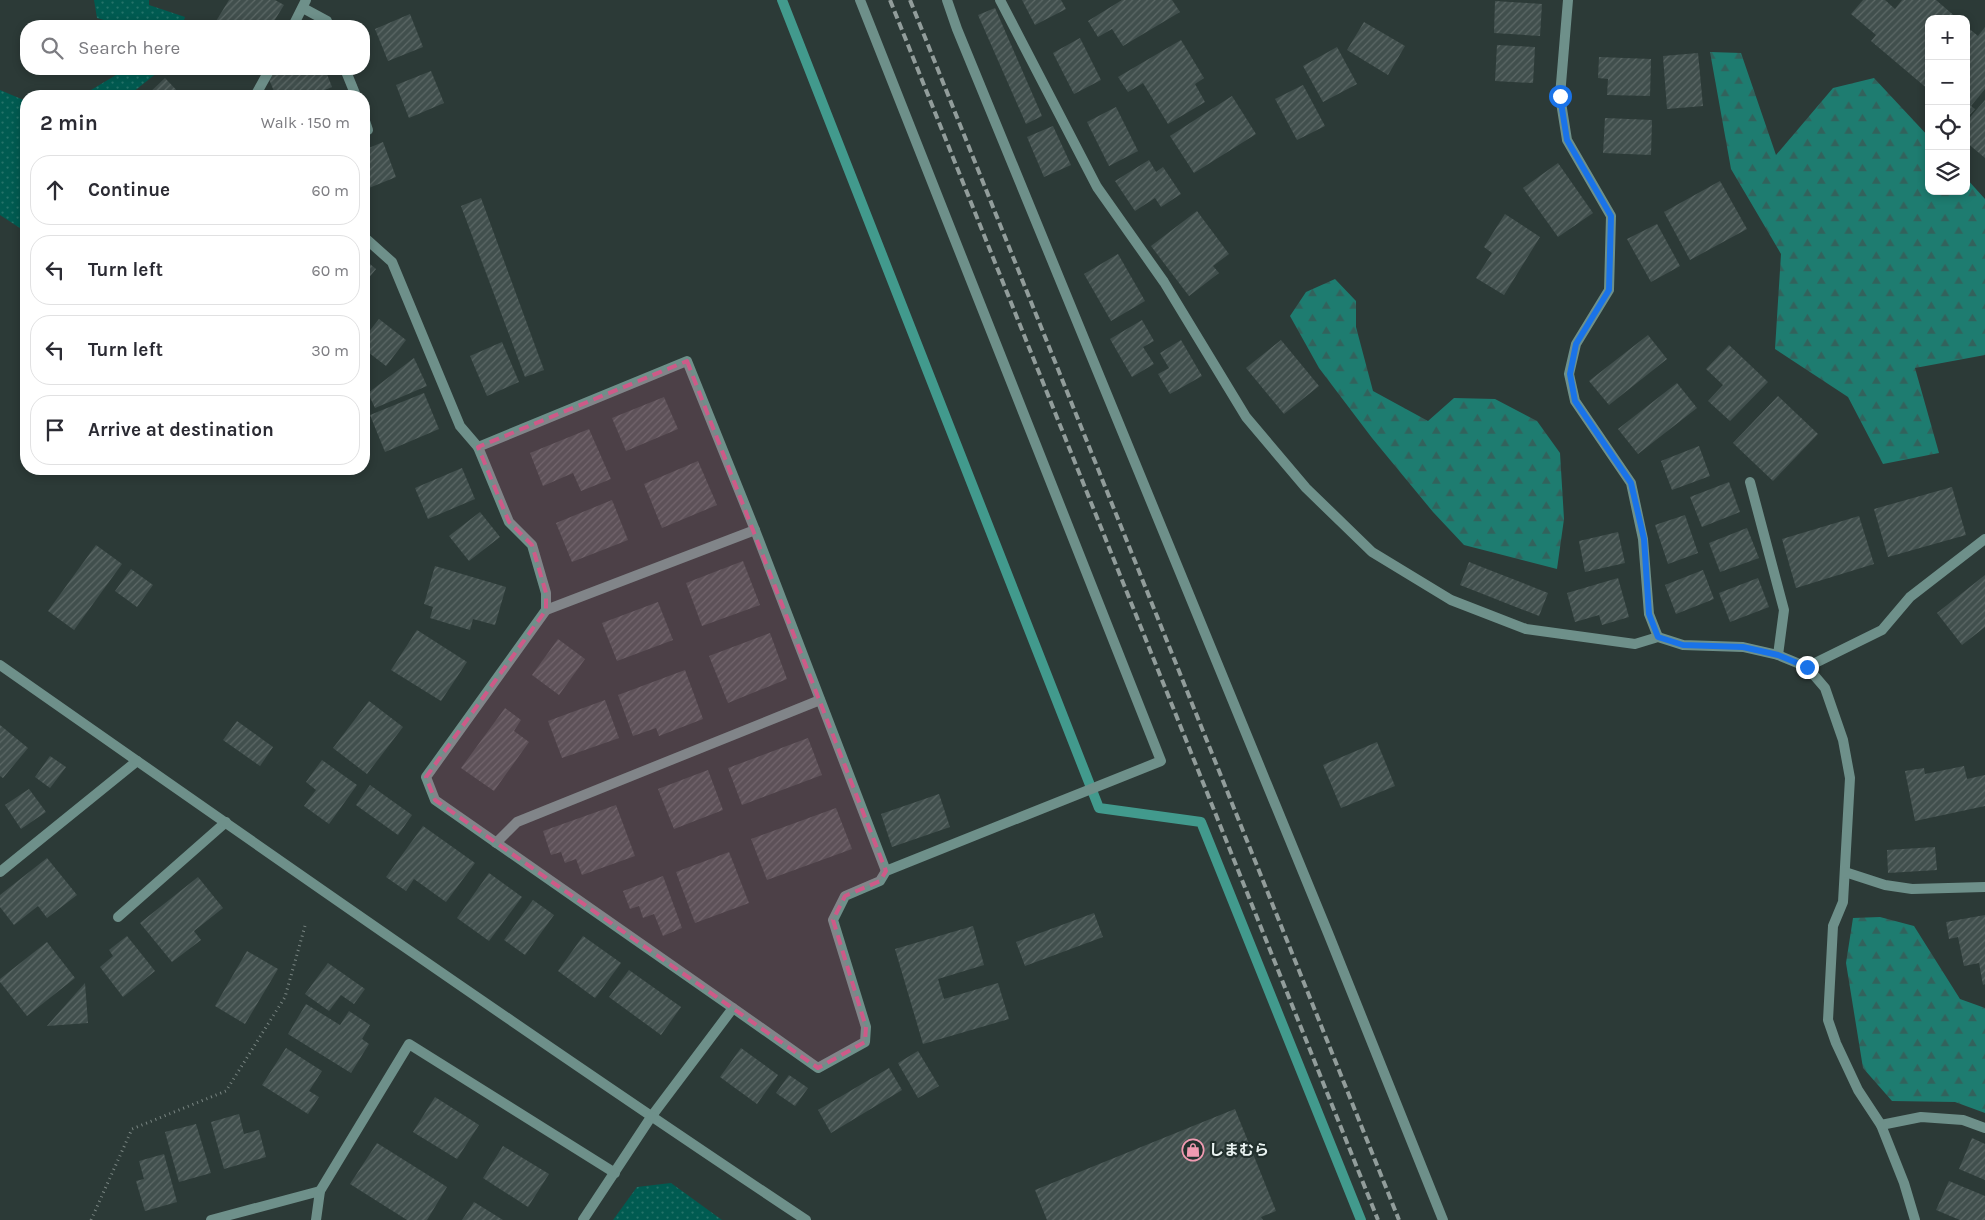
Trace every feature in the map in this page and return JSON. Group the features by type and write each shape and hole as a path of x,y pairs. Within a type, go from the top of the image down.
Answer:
{"street":[{"path":"755,530 546,610 426,777 435,800 818,1068 865,1042 866,1027 833,920 844,896 880,881 886,871 1161,761 860,0"},
{"path":"947,0 957,29 1310,887 1443,1220"},
{"path":"1000,0 1097,187 1164,282 1246,417 1306,488 1372,552 1451,600 1526,629 1635,644 1658,637 1683,645 1743,647 1778,655 1807,667 1825,688 1843,740 1850,778 1843,902 1833,926 1828,1020 1836,1043 1858,1090 1881,1125 1904,1183 1915,1220"},
{"path":"1568,0 1560,96 1567,140 1611,216 1609,290 1576,344 1570,374 1575,401 1631,483 1644,539 1649,614 1658,637"},
{"path":"296,20 304,4 326,20"},
{"path":"258,90 267,75"},
{"path":"347,75 354,90"},
{"path":"370,242 392,262 460,426 478,447 509,522 532,545 546,593 546,610"},
{"path":"478,447 687,361 755,530 886,871"},
{"path":"1750,482 1784,610 1778,655"},
{"path":"1807,667 1882,630 1910,597 1985,539"},
{"path":"0,665 651,1117 806,1220"},
{"path":"496,843 517,822 820,700"},
{"path":"0,872 137,761"},
{"path":"118,917 226,822"},
{"path":"1845,872 1885,885 1912,889 1985,887"},
{"path":"583,1220 651,1117 733,1008"},
{"path":"316,1220 320,1191 410,1044 615,1173"},
{"path":"1881,1125 1921,1117 1963,1120 1985,1128"},
{"path":"211,1220 320,1191"}],"path":[{"path":"91,1220 132,1129 226,1091 285,996 305,926"}],"highlighted area":[{"path":"687,361 886,871 880,881 845,896 833,920 866,1027 865,1042 818,1068 435,800 426,777 546,610 546,593 532,545 509,522 478,447"}],"green space":[{"path":"94,0 149,0 149,5 185,17 184,20 104,20 97,18"},
{"path":"1710,52 1741,53 1776,155 1833,88 1874,78 1925,133 1925,195 1970,195 1970,182 1985,199 1985,355 1915,368 1939,453 1883,464 1848,397 1775,349 1781,254 1731,169"},
{"path":"116,75 154,75 136,90 91,90"},
{"path":"0,90 20,98 20,228 0,215"},
{"path":"1335,279 1356,301 1356,327 1373,391 1428,421 1454,398 1495,399 1537,421 1560,453 1564,519 1557,569 1464,545 1433,512 1372,438 1319,368 1290,316 1306,292"},
{"path":"1880,917 1914,926 1960,999 1985,1008 1985,1113 1955,1102 1892,1101 1863,1068 1846,963 1853,918"},
{"path":"671,1183 722,1220 613,1220 637,1187"}],"building":[{"path":"229,0 275,0 284,5 275,20 217,20"},
{"path":"1022,0 1061,0 1066,9 1035,25"},
{"path":"1122,0 1172,0 1180,12 1123,46 1112,29 1098,37 1088,21"},
{"path":"1863,0 1885,0 1895,9 1902,0 1936,0 1953,15 1925,15 1925,87 1871,41 1876,35 1851,14"},
{"path":"1495,1 1542,4 1540,36 1494,33"},
{"path":"995,8 1042,116 1026,124 978,15"},
{"path":"410,14 423,47 388,61 375,29"},
{"path":"1364,22 1405,46 1388,75 1347,50"},
{"path":"1985,27 1985,89 1971,106 1975,109 1970,115 1970,29 1978,36"},
{"path":"1080,38 1101,80 1074,94 1053,53"},
{"path":"1181,40 1204,78 1195,84 1205,102 1168,124 1143,83 1128,92 1118,77"},
{"path":"1497,45 1535,47 1533,83 1495,81"},
{"path":"1337,47 1357,84 1323,102 1303,66"},
{"path":"1698,53 1703,106 1667,109 1663,56"},
{"path":"1599,57 1651,59 1650,96 1607,95 1608,79 1598,78"},
{"path":"431,71 444,103 409,118 396,85"},
{"path":"267,75 327,75 332,87 325,90 274,90"},
{"path":"165,78 176,90 152,90"},
{"path":"1303,85 1325,126 1297,140 1275,99"},
{"path":"1232,96 1256,134 1194,173 1170,136"},
{"path":"1985,100 1985,158 1970,145 1970,117"},
{"path":"1116,107 1138,151 1109,166 1087,122"},
{"path":"1605,118 1652,120 1651,155 1603,153"},
{"path":"1053,126 1071,165 1044,177 1027,137"},
{"path":"383,142 396,177 370,188 370,147"},
{"path":"1149,160 1156,172 1163,167 1181,194 1161,207 1155,198 1135,211 1115,181"},
{"path":"1558,163 1593,213 1558,237 1523,188"},
{"path":"1720,181 1747,229 1690,260 1664,212"},
{"path":"481,198 544,370 525,377 461,206"},
{"path":"1197,211 1229,254 1213,266 1219,273 1189,296 1151,246"},
{"path":"1505,214 1540,237 1504,295 1476,278 1492,253 1484,247"},
{"path":"1657,224 1680,266 1651,282 1627,239"},
{"path":"1118,254 1145,301 1111,321 1084,274"},
{"path":"370,264 376,269 370,276"},
{"path":"379,319 406,340 386,366 370,354 370,330"},
{"path":"1142,320 1154,341 1143,347 1154,364 1132,377 1110,339"},
{"path":"1648,335 1667,359 1609,405 1589,381"},
{"path":"1181,340 1202,376 1170,394 1158,374 1169,368 1160,353"},
{"path":"1281,340 1319,386 1284,414 1246,368"},
{"path":"502,342 519,382 487,396 470,356"},
{"path":"1729,345 1768,382 1730,421 1708,401 1723,385 1706,369"},
{"path":"414,358 427,386 375,408 370,397 370,391"},
{"path":"1677,383 1697,408 1638,454 1618,429"},
{"path":"424,393 439,429 385,452 370,415"},
{"path":"1778,396 1818,434 1773,481 1733,443"},
{"path":"664,397 678,429 626,451 612,418"},
{"path":"589,429 611,479 581,491 573,473 543,486 530,453"},
{"path":"1699,446 1710,476 1672,490 1661,461"},
{"path":"698,461 717,505 662,528 644,484"},
{"path":"462,468 475,499 428,519 415,488"},
{"path":"1729,482 1740,512 1702,527 1690,497"},
{"path":"1952,487 1966,535 1888,557 1874,509"},
{"path":"612,500 628,540 572,562 556,523"},
{"path":"480,512 500,537 469,561 449,536"},
{"path":"1685,515 1698,553 1668,564 1655,525"},
{"path":"1859,516 1874,564 1796,588 1782,539"},
{"path":"1747,528 1759,558 1720,572 1709,543"},
{"path":"1618,532 1625,563 1585,572 1579,541"},
{"path":"96,545 122,564 74,630 48,611"},
{"path":"743,561 760,605 702,626 686,583"},
{"path":"1469,562 1548,593 1539,616 1460,585"},
{"path":"435,566 506,587 495,625 473,619 470,630 430,618 433,607 424,604"},
{"path":"131,569 153,585 137,607 115,591"},
{"path":"1703,570 1714,599 1676,614 1665,585"},
{"path":"1985,575 1985,627 1962,645 1937,613"},
{"path":"1618,578 1629,617 1602,625 1599,615 1575,622 1567,593"},
{"path":"1758,578 1769,607 1730,622 1719,593"},
{"path":"658,602 673,640 617,661 602,623"},
{"path":"417,630 467,662 441,701 391,670"},
{"path":"770,633 787,679 728,703 709,656"},
{"path":"558,639 585,659 559,695 532,675"},
{"path":"685,670 703,719 659,736 656,728 633,736 618,695"},
{"path":"605,700 619,738 562,758 548,721"},
{"path":"369,701 403,727 367,774 333,748"},
{"path":"505,708 521,720 514,731 529,742 494,791 461,768"},
{"path":"237,721 273,747 260,766 223,740"},
{"path":"0,725 28,748 3,778 0,776"},
{"path":"808,738 822,775 742,805 728,768"},
{"path":"1377,742 1395,786 1341,808 1323,765"},
{"path":"50,756 66,767 50,788 35,777"},
{"path":"322,760 357,785 329,824 304,806 316,790 306,782"},
{"path":"1964,766 1967,779 1985,775 1985,806 1915,821 1905,771 1924,768 1925,774"},
{"path":"708,770 723,810 674,829 658,789"},
{"path":"370,785 412,815 398,835 356,805"},
{"path":"29,789 46,812 21,829 5,805"},
{"path":"939,794 950,827 892,847 881,814"},
{"path":"616,805 635,856 582,875 576,859 565,863 561,852 551,855 543,831"},
{"path":"836,808 852,849 767,880 751,839"},
{"path":"423,826 475,863 446,902 414,879 406,891 386,877"},
{"path":"1935,847 1937,870 1888,873 1887,850"},
{"path":"729,852 749,903 695,923 676,872"},
{"path":"47,858 77,895 47,918 38,906 14,925 0,907 0,895"},
{"path":"489,873 522,897 489,941 457,918"},
{"path":"663,876 682,928 663,936 654,914 643,918 639,906 630,909 623,891"},
{"path":"198,877 223,908 194,931 201,940 172,962 140,923"},
{"path":"533,900 554,915 525,955 504,940"},
{"path":"1094,913 1103,937 1025,966 1016,942"},
{"path":"1985,915 1985,984 1983,985 1979,963 1964,966 1958,937 1949,939 1946,922"},
{"path":"973,926 984,965 938,979 944,999 998,983 1009,1019 923,1044 895,949"},
{"path":"127,936 155,971 123,997 100,967 113,956 109,950"},
{"path":"583,936 621,963 595,998 558,971"},
{"path":"47,942 75,978 27,1016 0,982 0,979"},
{"path":"247,951 278,969 245,1024 215,1006"},
{"path":"328,963 365,989 354,1004 341,995 329,1011 305,994"},
{"path":"629,970 681,1007 661,1035 609,997"},
{"path":"85,983 88,1023 47,1026"},
{"path":"306,1004 340,1025 349,1011 370,1025 362,1039 369,1044 351,1073 288,1034"},
{"path":"286,1048 322,1071 309,1091 319,1097 308,1114 262,1085"},
{"path":"741,1048 778,1075 757,1104 720,1077"},
{"path":"918,1051 939,1086 918,1098 898,1063"},
{"path":"889,1068 902,1090 831,1133 818,1110"},
{"path":"789,1075 808,1088 795,1106 776,1093"},
{"path":"435,1097 479,1125 457,1159 413,1132"},
{"name":"しまむら","path":"1235,1109 1276,1211 1261,1217 1263,1220 1047,1220 1035,1190"},
{"path":"239,1114 244,1134 259,1130 266,1157 224,1169 211,1122"},
{"path":"196,1124 211,1173 179,1182 165,1132"},
{"path":"1972,1138 1985,1144 1985,1180 1959,1169"},
{"path":"377,1143 447,1187 427,1220 407,1220 350,1184"},
{"path":"503,1146 549,1174 528,1207 483,1178"},
{"path":"164,1154 177,1202 145,1211 136,1181 144,1179 139,1161"},
{"path":"1949,1181 1985,1196 1985,1220 1960,1220 1936,1210"},
{"path":"474,1202 503,1220 462,1220"}],"waterway":[{"path":"782,0 1099,808 1201,822 1361,1220"}],"railway":[{"path":"890,0 1378,1220"},
{"path":"910,0 1399,1220"}],"place":[{"name":"しまむら","path":"1193,1150"}],"route":[{"path":"1560,96 1567,140 1611,216 1609,290 1576,344 1570,374 1575,401 1631,483 1644,539 1649,614 1658,637 1683,645 1743,647 1778,655 1807,667"}]}
